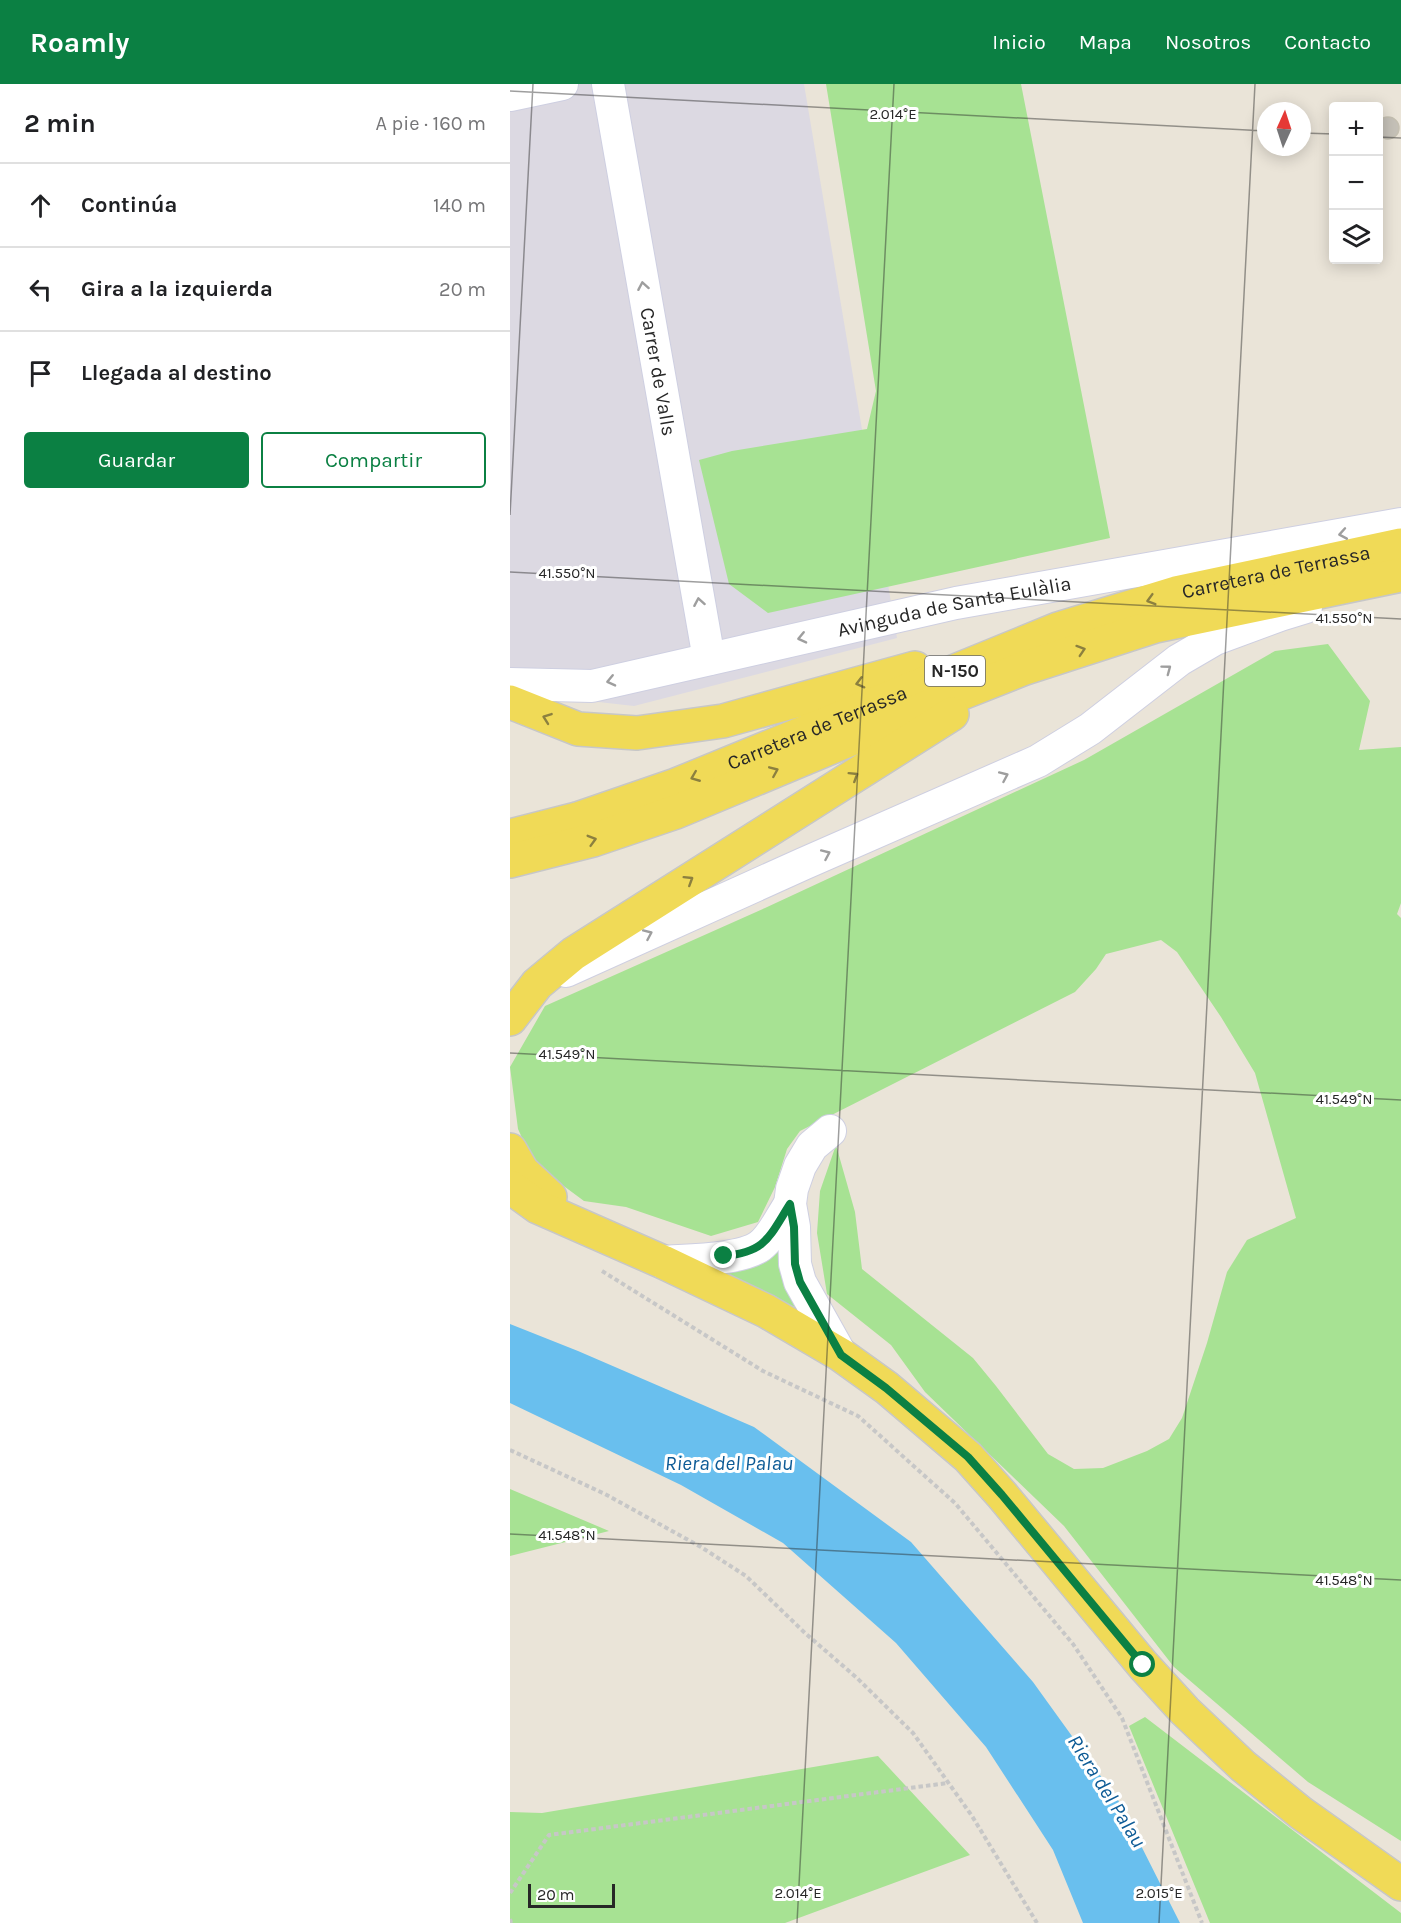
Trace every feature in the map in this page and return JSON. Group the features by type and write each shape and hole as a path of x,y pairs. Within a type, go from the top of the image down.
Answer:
{"main road":[{"name":"Carretera de Terrassa","path":"521,846 1058,629 1176,593 1399,548"},
{"name":"Carretera de Terrassa","path":"521,846 605,837 676,813 1025,668 1399,548"},
{"path":"510,702 578,729 637,733 723,721 1058,629"},
{"path":"510,1019 537,984 573,954 1025,668"},
{"path":"510,1150 522,1171 585,1228"},
{"path":"510,1187 538,1207 663,1262 766,1311 841,1355 886,1388 968,1457 1185,1712 1243,1766 1301,1813 1401,1884"}],"street":[{"path":"510,95 562,84"},
{"name":"Carrer de Valls","path":"608,84 709,659"},
{"name":"Avinguda de Santa Eulàlia","path":"510,684 592,686 956,603 1399,548"},
{"path":"537,984 1038,761 1090,729 1179,660 1215,639 1313,605 1401,586"},
{"path":"830,1131 812,1146 800,1166 792,1189 790,1204 794,1227 795,1264 800,1282 841,1355"},
{"path":"663,1262 745,1254 760,1246 768,1238 790,1204"}],"path":[{"path":"602,1271 763,1371 858,1416 955,1503 1073,1644 1122,1718 1202,1923"},
{"path":"510,1450 605,1494 701,1547 746,1576 805,1633 857,1678 912,1733 972,1816 1037,1923"},
{"path":"510,1893 549,1835 948,1783"}],"shaded area":[{"path":"510,84 804,84 897,638 634,706 510,692"}],"green space":[{"path":"826,84 1021,84 1110,538 768,613 729,584 699,460 732,451 867,429 876,391"},
{"path":"1328,644 1370,701 1359,750 1401,747 1401,903 1397,914 1401,918 1401,1841 1308,1782 1174,1667 1064,1526 925,1392 891,1345 827,1294 817,1233 820,1191 836,1145 855,1212 862,1269 973,1358 1048,1454 1074,1469 1103,1468 1147,1451 1169,1439 1182,1418 1207,1343 1227,1272 1247,1240 1296,1218 1255,1073 1177,952 1161,940 1106,954 1075,992 800,1131 787,1149 775,1187 758,1222 711,1236 626,1207 584,1201 534,1164 518,1129 510,1067 545,1006 765,908 1084,760 1275,651"},
{"path":"782,1233 801,1310 718,1270"},
{"path":"510,1489 609,1531 510,1556"},
{"path":"1145,1717 1401,1913 1401,1923 1210,1923 1129,1726"},
{"path":"878,1756 970,1855 785,1923 510,1923 510,1812 542,1813"}],"water":[{"name":"Riera del Palau","path":"510,1324 754,1427 911,1542 1033,1682 1118,1800 1180,1923 1083,1923 1053,1850 986,1747 896,1643 783,1543 681,1485 510,1403"}],"building":[{"path":"1383,118 1392,118 1398,124 1396,136 1388,139 1383,138"}],"route":[{"path":"724,1256 745,1254 760,1246 768,1238 790,1204 794,1227 795,1264 800,1282 841,1355 886,1388 968,1457 1143,1665"}]}
